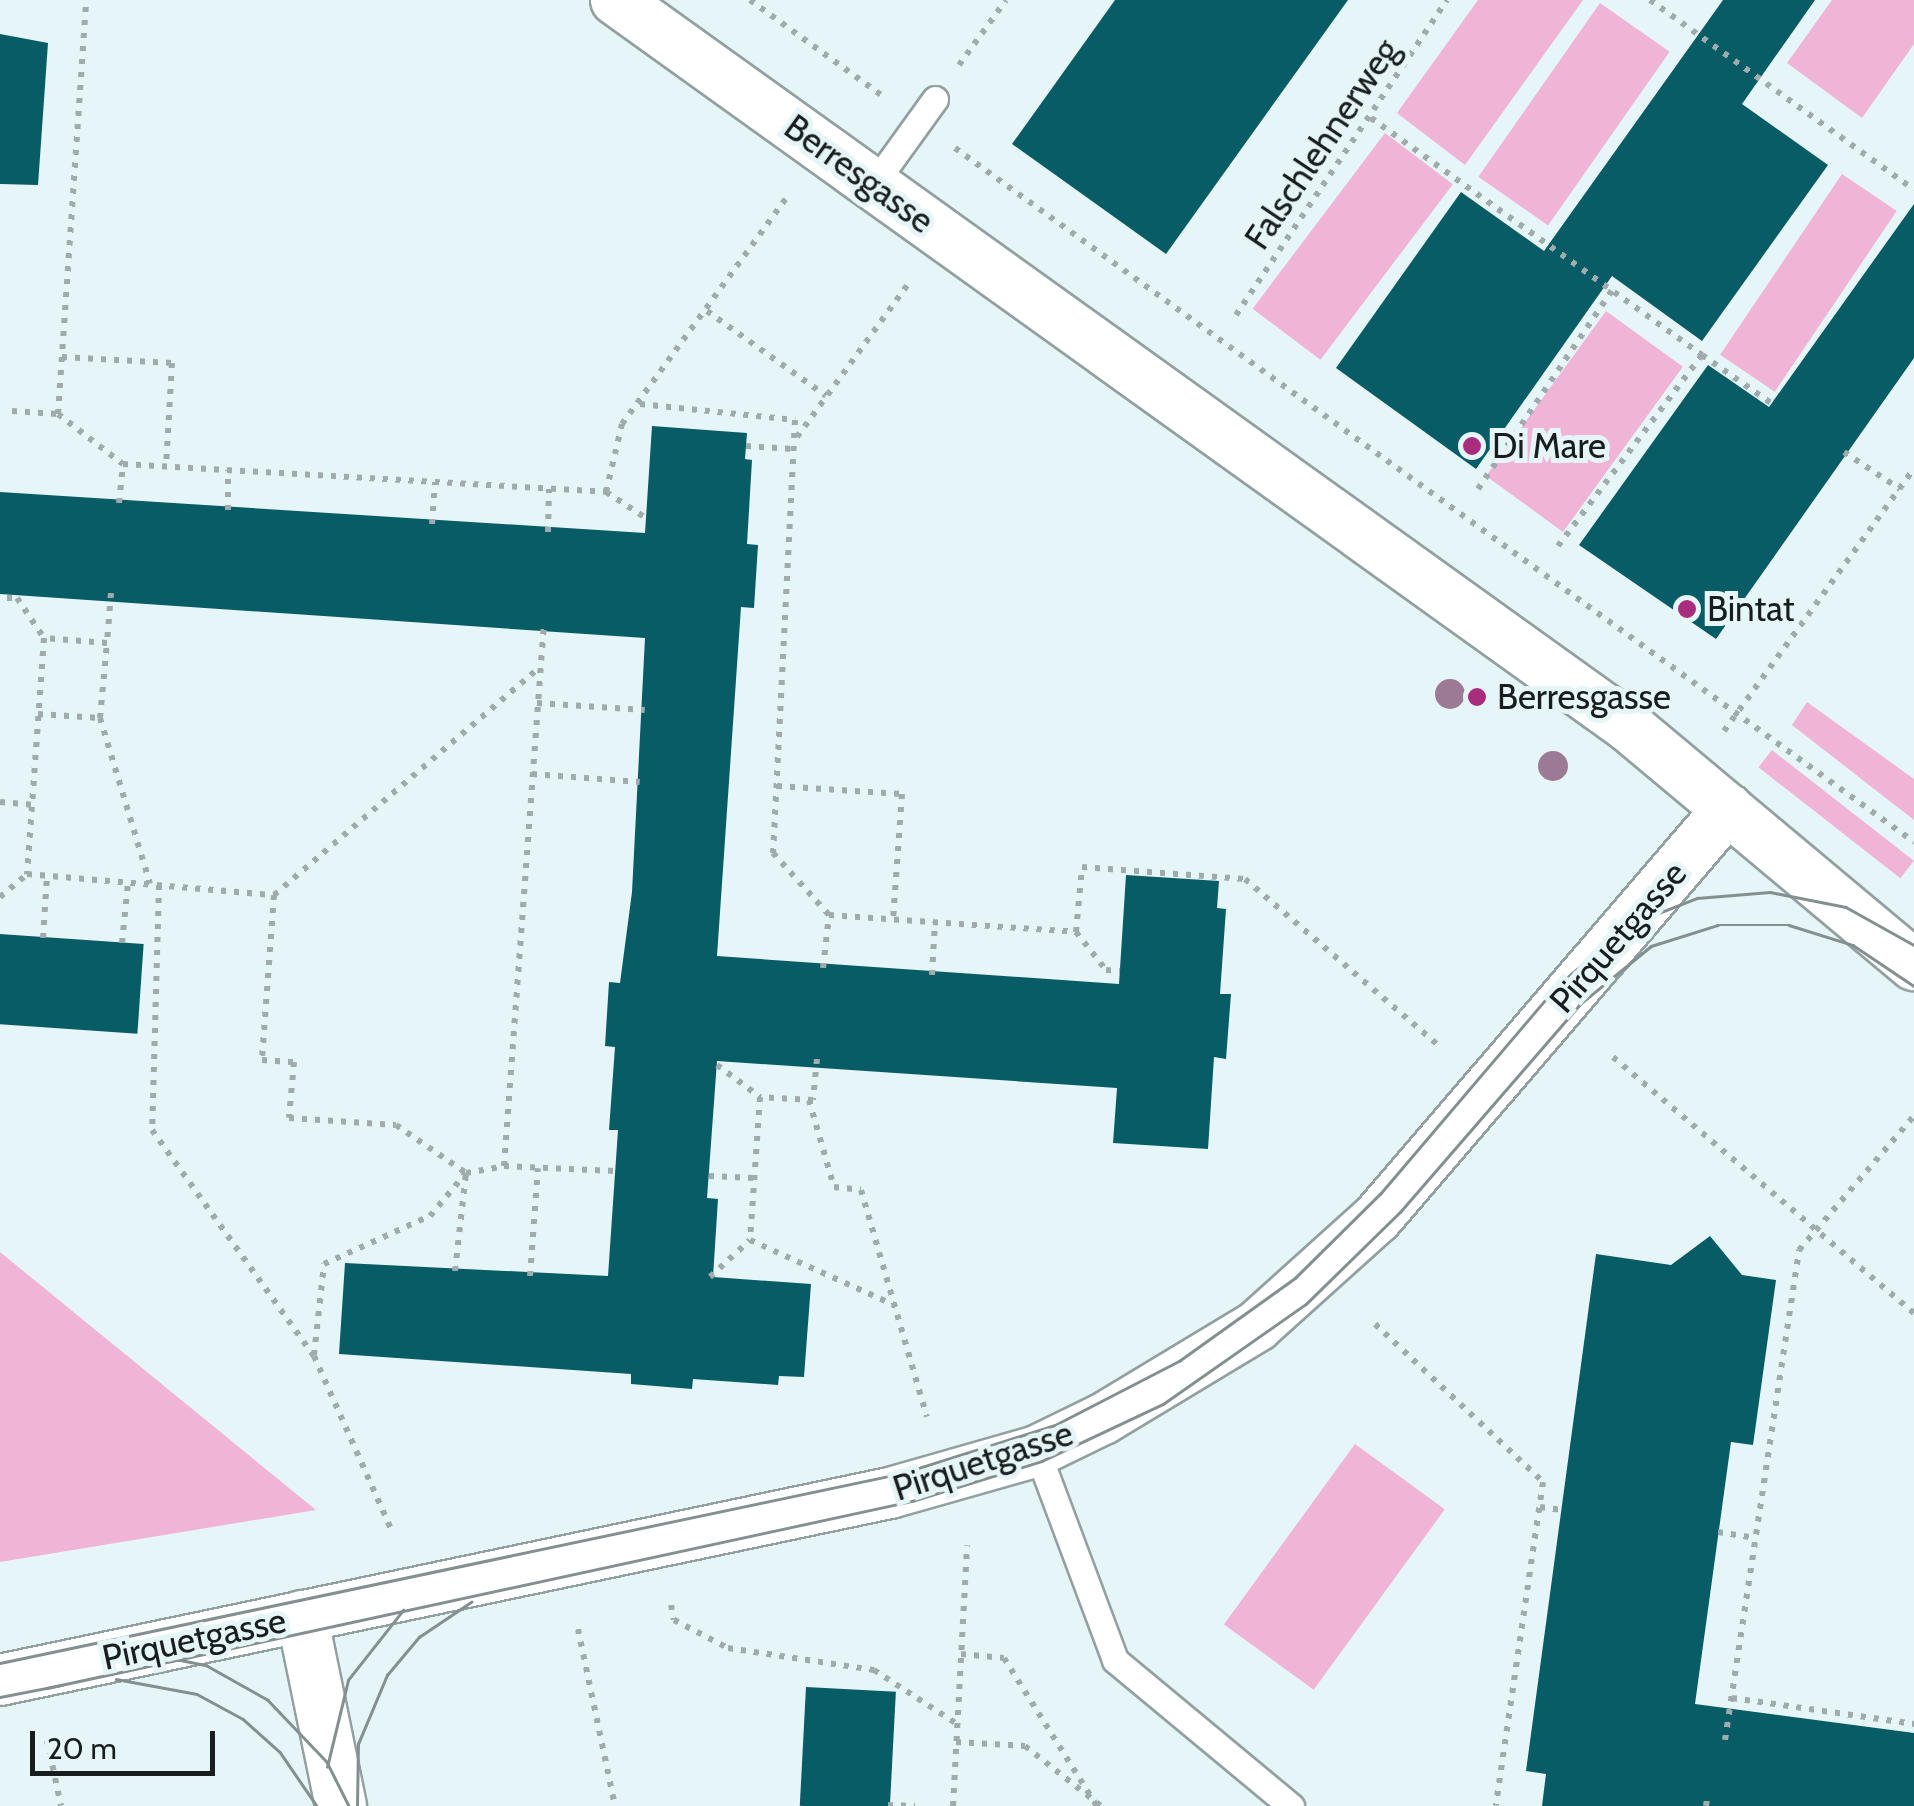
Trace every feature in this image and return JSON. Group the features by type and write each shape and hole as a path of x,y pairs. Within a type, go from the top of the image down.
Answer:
{"street":[{"name":"Berresgasse","path":"616,0 1628,726 1914,965"},
{"name":"Pirquetgasse","path":"0,1680 890,1492 1037,1450 1210,1360 1337,1257 1728,809"},
{"path":"302,1616 341,1806"}],"lane":[{"path":"874,185 936,99"},
{"path":"1037,1450 1115,1660 1290,1806"}],"path":[{"path":"58,414 86,0"},
{"path":"750,0 1914,842"},
{"path":"936,99 1006,0"},
{"name":"Falschlehnerweg","path":"1236,315 1448,0"},
{"path":"1650,0 1914,190"},
{"path":"1371,118 1771,403"},
{"path":"606,492 622,424 787,197"},
{"path":"794,445 908,284"},
{"path":"1478,490 1612,290"},
{"path":"1651,318 1657,309"},
{"path":"707,310 826,396"},
{"path":"1558,546 1702,355"},
{"path":"62,357 172,362 166,466"},
{"path":"640,404 795,420 773,853 829,915 1076,932"},
{"path":"12,411 58,414 123,464 606,492 646,518"},
{"path":"746,446 794,445"},
{"path":"1844,452 1900,488"},
{"path":"119,503 123,464"},
{"path":"1739,712 1914,469"},
{"path":"228,470 228,510"},
{"path":"432,524 435,482"},
{"path":"548,532 549,488"},
{"path":"111,593 100,718 155,885 152,1130 314,1356 392,1531"},
{"path":"0,898 27,874 44,638 18,598 7,598"},
{"path":"504,1166 544,622"},
{"path":"44,638 106,642"},
{"path":"466,1173 396,1125 290,1118 294,1062 262,1060 274,895 540,667"},
{"path":"537,703 645,710"},
{"path":"38,714 100,718"},
{"path":"532,774 640,782"},
{"path":"777,786 902,794 893,919"},
{"path":"0,802 32,805"},
{"path":"1120,971 1106,970 1076,932 1082,867 1246,879 1438,1044"},
{"path":"27,874 274,895"},
{"path":"43,938 47,876"},
{"path":"122,943 128,882"},
{"path":"824,968 829,915"},
{"path":"932,975 935,922"},
{"path":"1614,1057 1914,1313"},
{"path":"817,1058 809,1100 834,1187 861,1190 927,1416"},
{"path":"717,1065 760,1096 809,1100"},
{"path":"710,1277 750,1240 760,1096"},
{"path":"1726,1740 1798,1250 1914,1116"},
{"path":"314,1356 324,1264 430,1216 466,1173 504,1166 615,1171"},
{"path":"530,1276 538,1168"},
{"path":"455,1270 466,1173"},
{"path":"709,1176 754,1178"},
{"path":"750,1240 896,1306"},
{"path":"1375,1324 1543,1482 1496,1806"},
{"path":"1540,1507 1562,1510"},
{"path":"1718,1532 1756,1538"},
{"path":"952,1806 967,1545"},
{"path":"670,1606 674,1620 728,1648 874,1670 957,1724"},
{"path":"578,1629 615,1806"},
{"path":"961,1654 1004,1658 1097,1804"},
{"path":"1732,1698 1914,1724"},
{"path":"47,1740 61,1806"},
{"path":"956,1742 1025,1746 1097,1804"},
{"path":"888,1805 915,1806"}],"shaded area":[{"path":"1478,0 1583,0 1465,165 1397,113"},
{"path":"1832,0 1914,0 1914,44 1862,118 1787,63"},
{"path":"1600,3 1670,52 1548,225 1478,177"},
{"path":"1385,133 1453,184 1320,360 1253,309"},
{"path":"1842,174 1897,211 1775,392 1720,355"},
{"path":"1606,311 1683,367 1563,532 1486,476"},
{"path":"1807,702 1914,779 1914,820 1792,725"},
{"path":"1772,750 1914,861 1900,878 1758,767"},
{"path":"0,1252 316,1510 0,1562"},
{"path":"1355,1444 1445,1509 1314,1690 1224,1624"}],"building":[{"path":"1115,0 1348,0 1166,254 1012,144"},
{"path":"1723,0 1815,0 1742,104 1828,165 1702,341 1612,276 1476,469 1336,368 1461,192 1544,251"},
{"path":"0,34 48,43 38,185 0,184"},
{"path":"1914,204 1914,358 1716,639 1579,545 1708,365 1769,407"},
{"path":"652,426 747,433 745,459 752,460 747,544 758,545 754,608 741,607 717,956 1119,984 1126,875 1219,881 1217,908 1226,909 1220,994 1231,994 1226,1059 1214,1057 1208,1149 1113,1143 1117,1088 717,1061 707,1198 718,1199 713,1277 811,1284 804,1377 779,1376 778,1385 693,1379 692,1389 631,1384 631,1374 339,1354 345,1263 608,1276 618,1130 609,1130 615,1047 605,1046 609,982 620,983 632,892 645,638 0,594 0,492 645,533"},
{"path":"0,934 144,944 137,1034 0,1024"},
{"path":"1710,1236 1742,1275 1776,1280 1753,1445 1731,1442 1695,1704 1914,1733 1914,1806 1542,1806 1546,1774 1526,1771 1596,1254 1671,1265"},
{"path":"806,1687 896,1692 890,1806 800,1806"}],"tram line":[{"path":"0,1663 903,1473 1055,1425 1179,1361 1295,1278 1380,1194 1556,987 1628,925 1697,898 1770,892 1846,907 1914,945"},
{"path":"47,1688 912,1501 1042,1461 1163,1404 1306,1304 1400,1212 1579,1005 1651,946 1718,925 1789,925 1853,945 1914,986"},
{"path":"357,1806 358,1744 387,1675 419,1637 471,1602"},
{"path":"327,1767 348,1680 403,1610"},
{"path":"115,1647 206,1665 268,1700 327,1762 349,1806"},
{"path":"116,1679 197,1694 243,1719 280,1752 317,1806"},
{"path":"0,1697 62,1685"}],"place":[{"name":"Di Mare","path":"1472,446"},
{"name":"Bintat","path":"1687,609"},
{"name":"Berresgasse","path":"1477,697"}]}
